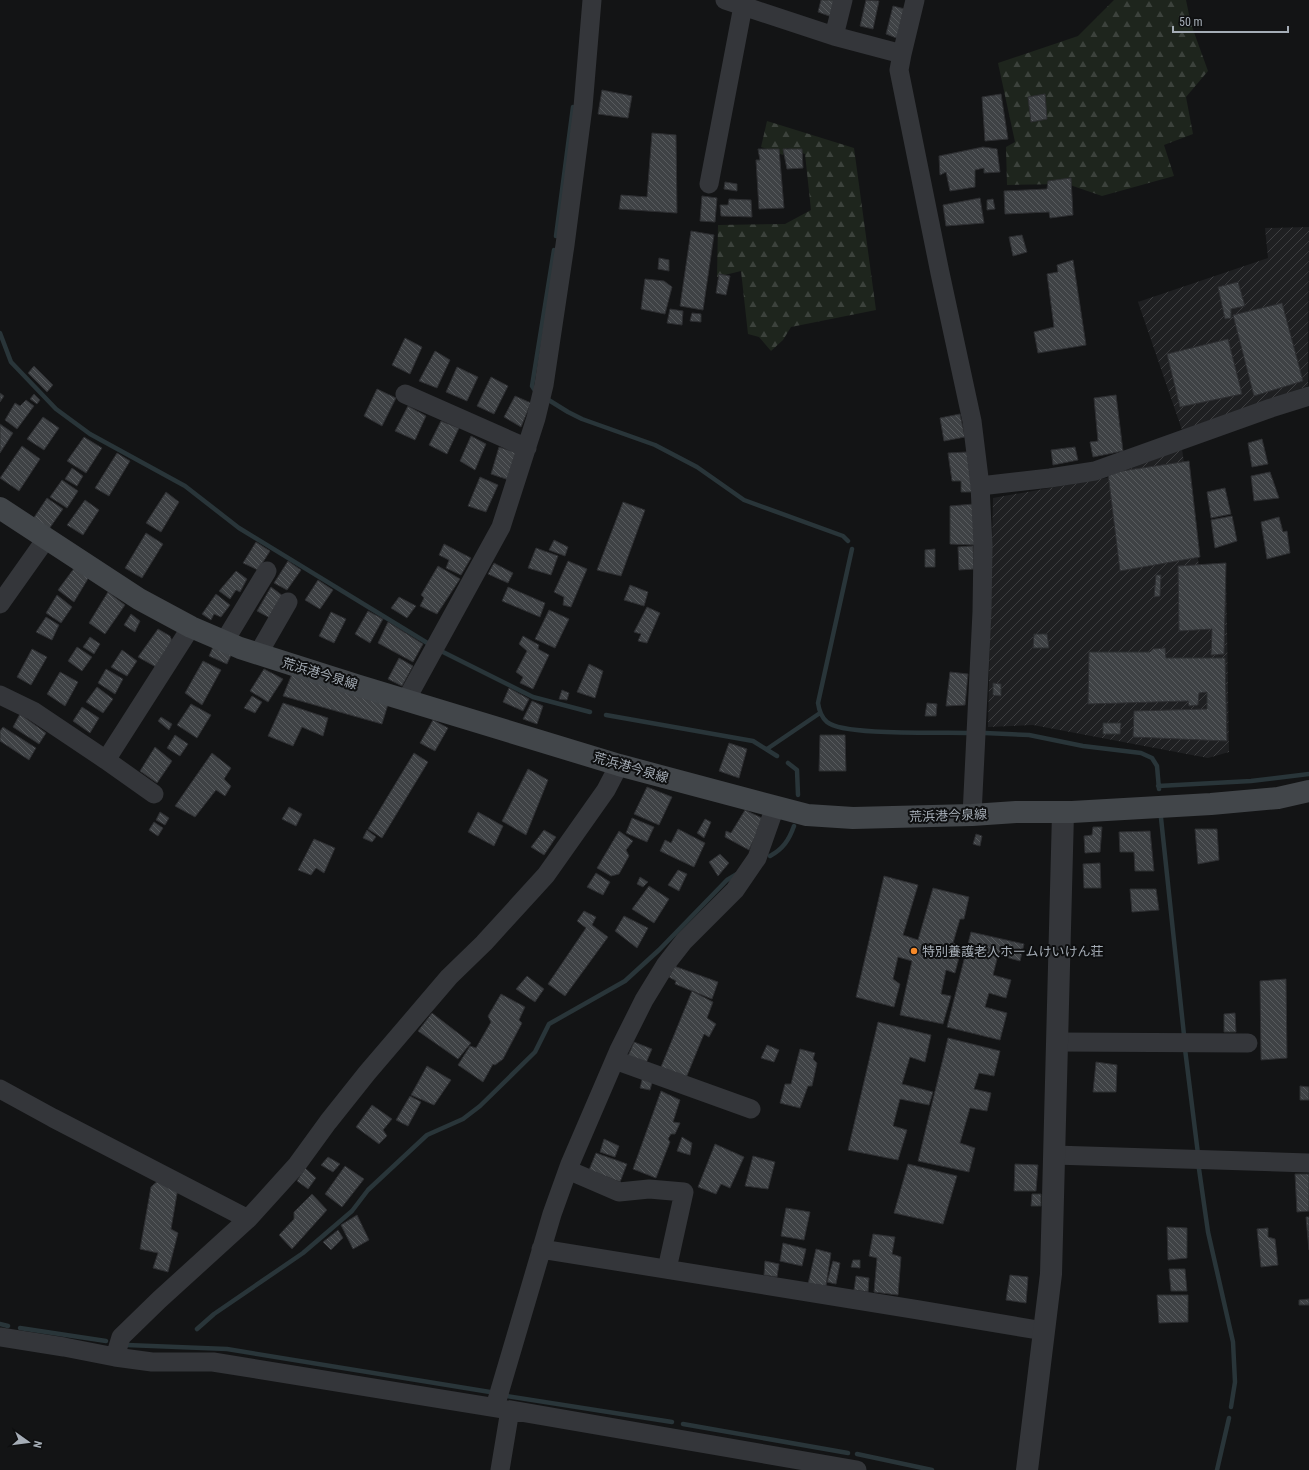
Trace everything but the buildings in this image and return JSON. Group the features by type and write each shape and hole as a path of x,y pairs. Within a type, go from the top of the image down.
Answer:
{"main road":[{"name":"荒浜港今泉線","path":"0,508 140,599 191,627 224,642 258,654 619,765 807,815 832,818 853,818 972,815 1016,812 1063,813 1211,804 1278,798 1309,791"}],"street":[{"path":"406,700 501,527 527,448 542,392 550,348 583,107 592,0"},
{"path":"834,36 843,0"},
{"path":"915,0 899,70 972,421 980,486 983,538 982,612 972,815"},
{"path":"709,184 733,2 834,36 902,54"},
{"path":"405,394 527,448"},
{"path":"980,486 1095,471 1271,408 1309,396"},
{"path":"0,604 46,539"},
{"path":"224,642 267,571"},
{"path":"258,654 288,602"},
{"path":"106,760 191,627"},
{"path":"0,695 33,711 154,794"},
{"path":"115,1357 121,1337 159,1300 248,1219 296,1166 328,1122 367,1073 449,977 484,943 546,875 606,790 619,765"},
{"path":"500,1470 503,1409 541,1249 568,1170 615,1060 644,1000 666,964 684,941 735,890 757,858 775,807"},
{"path":"1027,1470 1050,1274 1058,1042 1057,999 1063,813"},
{"path":"1058,1042 1248,1044"},
{"path":"615,1060 751,1109"},
{"path":"0,1089 87,1136 248,1219"},
{"path":"1054,1155 1309,1163"},
{"path":"568,1170 619,1192 649,1189 684,1192 666,1269"},
{"path":"541,1249 911,1308 1044,1331"},
{"path":"0,1337 152,1362 213,1362 503,1409 836,1468 856,1470"}],"shaded area":[{"path":"1309,227 1308,386 1182,430 1138,302 1268,258 1265,228"},
{"path":"1182,449 1199,566 1226,568 1229,752 1208,758 1033,725 988,727 993,498 1106,478"}],"green space":[{"path":"1114,0 1186,0 1191,24 1208,71 1186,97 1193,134 1164,145 1174,176 1102,196 1067,184 1007,185 1006,147 1015,142 998,63 1078,36"},
{"path":"767,121 854,148 876,310 791,327 783,340 771,351 759,337 748,334 741,271 717,277 718,225 785,224 811,210 805,154 787,148 783,155 761,147"}],"waterway":[{"path":"556,236 573,107"},
{"path":"536,392 532,386 554,250"},
{"path":"0,333 11,362 56,409 90,434 185,486 239,528 429,644"},
{"path":"547,399 582,419 655,445 697,467 744,500 843,536 848,541"},
{"path":"852,549 818,703 823,718 827,722 837,726 852,729 894,732 968,733"},
{"path":"441,651 533,697 590,712"},
{"path":"767,749 820,713"},
{"path":"606,715 753,741 777,756"},
{"path":"985,733 1029,735 1083,746 1141,753 1152,758 1157,766 1159,789"},
{"path":"788,763 797,770 798,795"},
{"path":"1158,786 1251,781 1309,774"},
{"path":"1161,818 1184,1035"},
{"path":"770,856 785,844 794,826"},
{"path":"197,1329 214,1314 303,1253 352,1211 368,1190 427,1135 463,1119 480,1106 535,1052 549,1024 625,981 659,950 727,880 737,874"},
{"path":"1185,1049 1198,1154"},
{"path":"1199,1169 1208,1232 1233,1342 1235,1382 1231,1407"},
{"path":"0,1324 8,1326"},
{"path":"20,1328 106,1341"},
{"path":"127,1345 227,1349 490,1392"},
{"path":"507,1396 672,1422"},
{"path":"1217,1470 1229,1418"},
{"path":"683,1424 848,1453"},
{"path":"857,1454 932,1470"}],"place":[{"name":"特別養護老人ホームけいけん荘","path":"914,951"}]}
